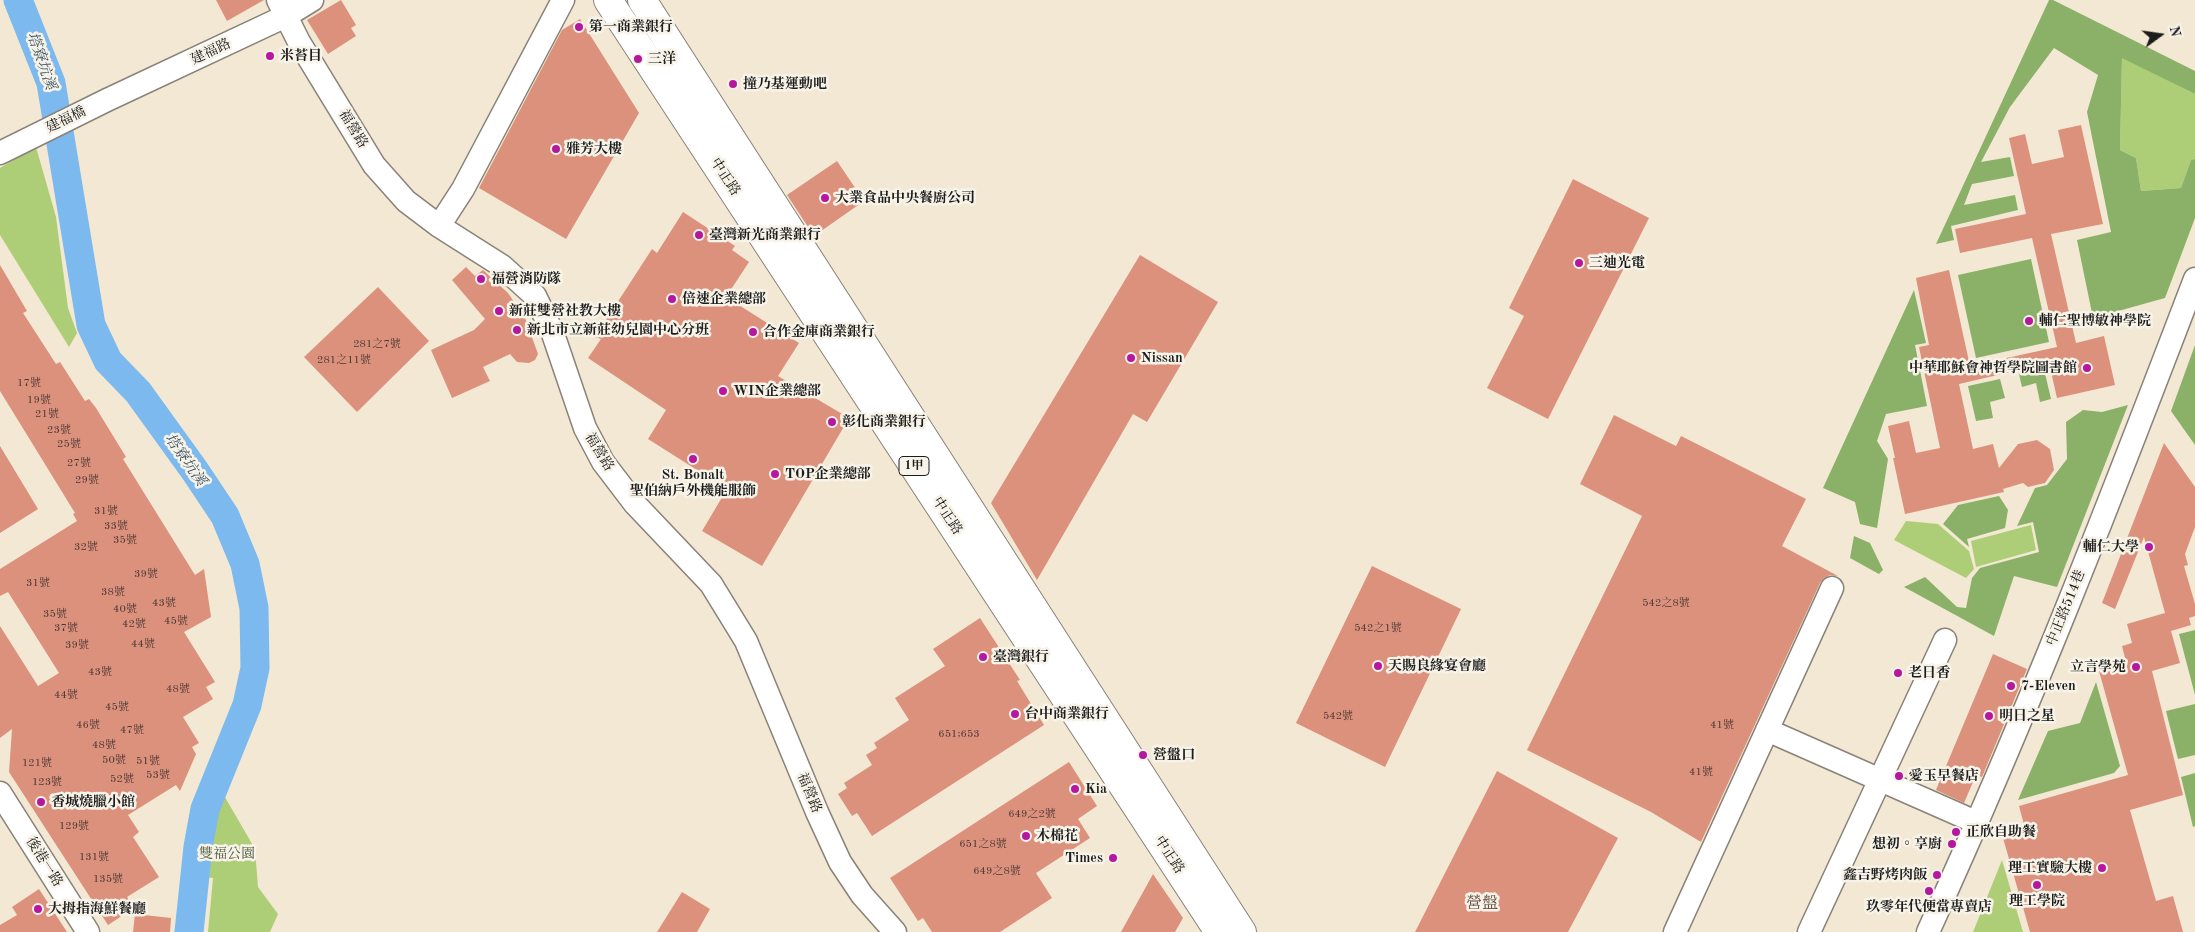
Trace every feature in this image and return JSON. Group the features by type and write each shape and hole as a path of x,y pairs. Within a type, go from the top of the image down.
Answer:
{"main road":[{"name":"中正路","path":"608,0 1219,932"},
{"name":"中正路","path":"642,0 1242,932"}],"street":[{"name":"建福路","path":"108,100 282,8 312,0"},
{"path":"439,226 463,190 563,0"},
{"name":"福營路","path":"282,8 299,42 374,165 406,201 439,226 502,266 535,296 552,331 585,428 602,462 635,504 712,584 746,641 817,812 840,862 862,895 895,932"},
{"name":"建福橋","path":"0,153 108,100"},
{"name":"中正路514巷","path":"1928,932 1978,824 2035,687 2195,279"},
{"path":"1675,932 1832,588"},
{"path":"1809,932 1945,640"},
{"path":"1767,730 1978,824"},
{"name":"後港一路","path":"0,793 88,932"}],"green space":[{"path":"2049,0 2053,0 2195,71 2195,94 2122,58 2120,150 2136,158 2141,191 2181,188 2191,160 2195,159 2195,218 2165,298 2093,318 2077,240 2111,232 2087,112 2098,75 2054,48 2010,107 1981,162 2010,157 2014,176 1972,184 1964,205 2015,195 2018,210 1951,226 1954,240 1936,244"},
{"path":"2122,57 2195,94 2195,159 2191,160 2181,188 2141,191 2136,158 2120,150"},
{"path":"36,147 56,217 68,308 77,333 69,347 0,235 0,168"},
{"path":"2031,259 2049,342 1976,358 1958,275"},
{"path":"1914,290 1926,343 1915,345 1927,406 1886,414 1877,441 1888,459 1877,528 1860,524 1855,502 1823,488"},
{"path":"2195,345 2195,445 2171,411"},
{"path":"2044,369 2051,399 2040,402 2036,383 2022,387 2019,374"},
{"path":"2000,379 2005,398 1990,402 1993,418 1976,421 1968,386"},
{"path":"2128,405 2057,587 2014,576 1994,636 1904,587 1925,577 1957,607 1966,608 1972,578 1980,568 2039,552 2033,522 2017,526 2035,488 2047,485 2067,459 2066,422 2083,410 2102,412"},
{"path":"1999,496 2008,510 2005,528 1967,539 1969,547 1943,524 1958,505"},
{"path":"1906,521 1938,524 1969,551 1974,569 1966,578 1894,540"},
{"path":"2031,525 2036,550 1976,567 1971,541"},
{"path":"1854,536 1870,543 1883,570 1879,574 1850,558"},
{"path":"2195,630 2195,695 2179,634"},
{"path":"2096,682 2120,766 2114,773 2018,800 2048,731 2080,723"},
{"path":"2195,704 2195,755 2178,759 2166,711"},
{"path":"2195,773 2195,826 2193,827 2181,777"},
{"name":"雙福公園","path":"218,785 255,849 258,887 278,914 270,932 208,932 213,878 198,876 205,830"},
{"path":"2002,860 2023,932 1973,932"}],"building":[{"path":"216,0 264,0 227,21"},
{"path":"341,0 356,25 351,28 356,36 328,54 307,20"},
{"name":"雅芳大樓","path":"580,19 639,113 566,239 479,188 562,30"},
{"path":"2081,125 2103,224 2051,234 2076,343 2104,336 2115,385 2057,398 2049,363 1959,384 1973,449 1993,444 1999,468 2018,444 2037,440 2050,449 2054,470 2045,483 2028,487 2023,483 2003,489 2004,492 1905,514 1888,426 1909,421 1916,453 1940,448 1919,347 1929,345 1916,278 1949,270 1970,366 2057,347 2032,238 1960,253 1955,229 2026,214 2009,138 2025,134 2032,164 2064,157 2058,130"},
{"name":"大業食品中央餐廚公司","path":"837,161 864,201 814,236 787,195"},
{"name":"三迪光電","path":"1573,179 1649,218 1548,419 1487,388 1524,316 1509,308"},
{"path":"683,212 735,246 732,250 749,262 726,297 799,343 778,376 849,418 762,566 702,531 727,489 648,439 666,410 588,358 601,339 595,337 652,249 657,253"},
{"name":"Nissan","path":"1140,255 1218,302 1147,422 1133,414 1037,580 991,503"},
{"path":"0,265 27,311 23,313 56,364 60,362 85,401 89,399 96,408 126,457 123,459 195,575 204,569 211,617 184,632 215,682 206,687 213,699 183,717 199,743 192,747 196,754 180,791 176,785 128,815 139,832 133,837 159,877 127,897 134,908 108,925 9,772 12,729 0,738 0,626 38,686 59,673 8,592 0,596 0,569 77,521 73,514 75,513 0,391"},
{"path":"466,267 475,276 483,270 508,293 525,318 538,354 535,360 529,363 517,362 510,354 483,367 490,381 452,398 431,350 474,330 485,319 452,280"},
{"path":"378,287 429,341 357,412 304,357"},
{"path":"1614,415 1676,446 1681,436 1806,499 1782,546 1838,576 1830,575 1820,583 1701,842 1651,812 1527,750 1642,516 1580,484"},
{"path":"2164,443 2195,487 2195,527 2185,554 2188,565 2184,566 2195,604 2195,616 2189,618 2191,625 2171,631 2180,663 2152,671 2183,795 2130,810 2156,901 2173,896 2183,932 2030,932 2003,838 2026,832 2019,806 2128,775 2099,671 2106,669 2104,664 2125,658 2122,646 2132,643 2127,624 2165,613 2144,537 2115,609 2102,603"},
{"path":"0,446 38,509 0,533"},
{"name":"天賜良緣宴會廳","path":"1372,566 1461,609 1385,767 1296,723"},
{"path":"980,618 1020,680 1017,681 1044,725 872,836 857,813 852,816 838,794 847,788 844,783 872,765 866,755 877,748 874,743 909,720 895,698 945,666 933,649"},
{"name":"明日之星","path":"1993,654 2027,669 1982,777 1976,775 1964,803 1936,790"},
{"path":"1069,762 1097,806 1078,819 1090,838 1036,873 1052,898 1000,932 932,932 923,918 918,921 890,878"},
{"path":"1497,771 1618,838 1568,932 1415,932"},
{"path":"1153,874 1183,918 1175,932 1121,932"},
{"path":"39,889 67,932 0,932 0,925 17,915 12,907"},
{"path":"682,892 710,909 697,932 657,932"},
{"path":"135,914 171,918 170,932 133,932"}],"waterway":[{"name":"塔寮坑溪","path":"18,0 51,83 91,325 108,361 138,392 225,516 245,564 254,608 255,668 247,705 205,809 198,847 189,932"}],"place":[{"name":"第一商業銀行","path":"579,27"},
{"name":"米苔目","path":"270,56"},
{"name":"三洋","path":"638,59"},
{"name":"撞乃基運動吧","path":"733,84"},
{"name":"雅芳大樓","path":"556,149"},
{"name":"大業食品中央餐廚公司","path":"825,198"},
{"name":"臺灣新光商業銀行","path":"699,235"},
{"name":"三迪光電","path":"1579,263"},
{"name":"福營消防隊","path":"481,279"},
{"name":"倍速企業總部","path":"672,299"},
{"name":"新莊雙營社教大樓","path":"499,311"},
{"name":"輔仁聖博敏神學院","path":"2029,321"},
{"name":"新北市立新莊幼兒園中心分班","path":"517,330"},
{"name":"合作金庫商業銀行","path":"753,332"},
{"name":"Nissan","path":"1131,358"},
{"name":"中華耶穌會神哲學院圖書館","path":"2087,368"},
{"name":"WIN企業總部","path":"723,391"},
{"name":"彰化商業銀行","path":"832,422"},
{"name":"St. Bonalt 聖伯納戶外機能服飾","path":"693,459"},
{"name":"TOP企業總部","path":"775,474"},
{"name":"輔仁大學","path":"2149,547"},
{"name":"臺灣銀行","path":"983,657"},
{"name":"天賜良緣宴會廳","path":"1378,666"},
{"name":"立言學苑","path":"2136,667"},
{"name":"老日香","path":"1898,673"},
{"name":"7-Eleven","path":"2011,686"},
{"name":"台中商業銀行","path":"1015,714"},
{"name":"明日之星","path":"1989,716"},
{"name":"營盤口","path":"1143,755"},
{"name":"愛玉早餐店","path":"1899,776"},
{"name":"Kia","path":"1075,789"},
{"name":"香城燒臘小館","path":"41,802"},
{"name":"正欣自助餐","path":"1956,832"},
{"name":"木棉花","path":"1026,836"},
{"name":"想初。享廚","path":"1952,844"},
{"name":"Times","path":"1113,858"},
{"name":"理工實驗大樓","path":"2102,868"},
{"name":"鑫吉野烤肉飯","path":"1937,875"},
{"name":"理工學院","path":"2037,885"},
{"name":"玖零年代便當專賣店","path":"1929,891"},
{"name":"大拇指海鮮餐廳","path":"38,909"}],"district":[{"name":"營盤","path":"1482,904"}]}
